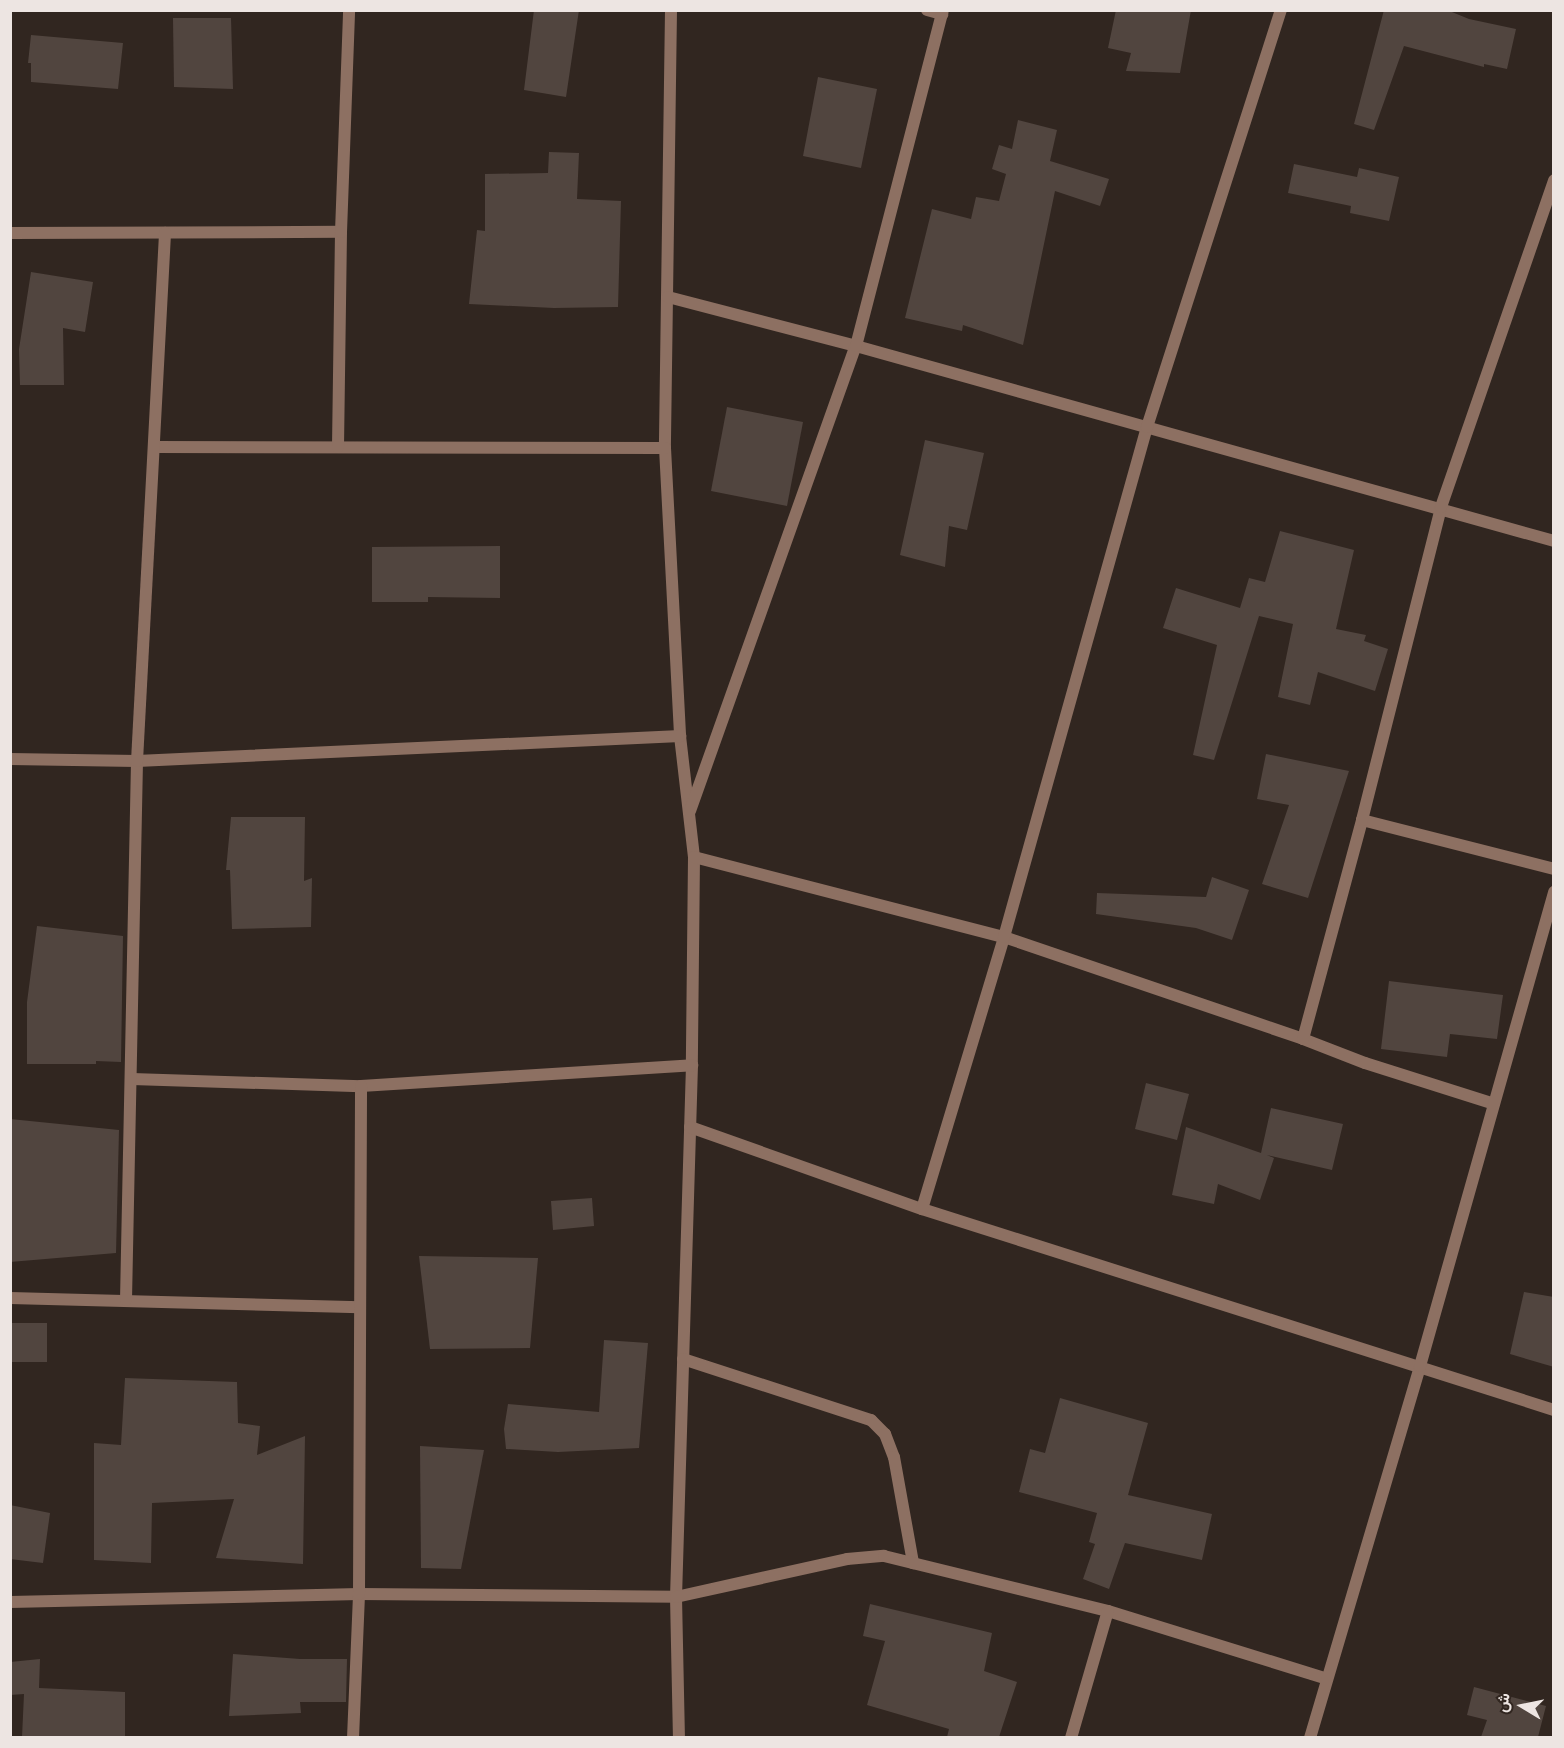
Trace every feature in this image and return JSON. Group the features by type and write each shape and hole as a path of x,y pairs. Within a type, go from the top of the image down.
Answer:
{"street":[{"path":"338,447 341,232 349,10"},
{"path":"671,10 664,448 680,736 694,857 692,1065 676,1597 679,1737"},
{"path":"689,815 856,346 943,12 927,10"},
{"path":"922,1209 1004,937 1147,427 1281,10"},
{"path":"1304,1039 1441,507 1548,212 1554,180"},
{"path":"10,233 341,232"},
{"path":"126,1300 137,760 165,233"},
{"path":"668,297 856,346 1441,507 1554,541"},
{"path":"154,447 664,448"},
{"path":"10,759 137,760 680,736"},
{"path":"1362,820 1554,869"},
{"path":"694,857 1004,937 1304,1039 1365,1063 1494,1104"},
{"path":"1310,1737 1420,1366 1554,892"},
{"path":"132,1079 361,1086 692,1065"},
{"path":"353,1737 359,1594 361,1086"},
{"path":"690,1127 922,1209 1554,1410"},
{"path":"10,1298 360,1307"},
{"path":"683,1359 871,1420 885,1434 894,1457 913,1563"},
{"path":"10,1602 359,1594 676,1597 847,1559 884,1556 1108,1611 1327,1679"},
{"path":"1071,1737 1108,1611"}],"building":[{"path":"534,10 579,10 566,97 524,90"},
{"path":"1116,10 1191,10 1180,73 1126,71 1131,53 1108,48"},
{"path":"1384,10 1447,10 1469,19 1516,29 1507,69 1484,64 1484,67 1404,46 1374,130 1354,124"},
{"path":"173,18 231,18 233,89 174,87"},
{"path":"31,35 123,43 118,89 31,82 31,63 28,63"},
{"path":"818,77 877,89 861,168 803,156"},
{"path":"1018,120 1057,130 1050,161 1109,179 1100,206 1055,191 1023,345 963,325 962,331 905,318 932,209 971,219 976,197 999,201 1006,174 992,169 999,145 1012,149"},
{"path":"549,152 579,153 577,199 621,201 618,307 554,308 469,304 477,230 485,231 485,174 548,173"},
{"path":"1294,164 1357,177 1359,168 1399,177 1389,221 1350,213 1351,206 1288,193"},
{"path":"31,272 93,282 85,332 63,328 64,385 20,385 19,349"},
{"path":"727,407 803,422 787,506 711,491"},
{"path":"925,440 984,453 967,530 949,526 945,567 900,555"},
{"path":"1280,531 1354,550 1336,629 1366,635 1364,641 1388,649 1375,691 1318,672 1310,705 1278,697 1293,624 1259,616 1214,760 1193,755 1217,645 1163,628 1176,588 1240,608 1249,578 1265,582"},
{"path":"500,546 500,598 428,597 428,602 372,602 372,547"},
{"path":"1266,754 1349,771 1308,898 1262,884 1289,805 1257,799"},
{"path":"231,817 305,817 304,881 312,878 311,927 232,929 230,870 226,870"},
{"path":"1212,877 1249,890 1232,940 1196,928 1096,914 1097,893 1206,897"},
{"path":"37,926 123,936 121,1062 27,1064 27,1002"},
{"path":"1389,981 1503,995 1497,1039 1450,1034 1447,1057 1381,1049"},
{"path":"1146,1083 1189,1094 1177,1140 1135,1129"},
{"path":"1271,1108 1343,1124 1332,1170 1267,1155 1274,1158 1260,1200 1218,1184 1214,1204 1172,1195 1186,1127 1261,1153"},
{"path":"10,1119 119,1130 116,1253 10,1262"},
{"path":"592,1198 594,1226 553,1230 551,1201"},
{"path":"419,1256 538,1258 530,1348 430,1349"},
{"path":"1524,1292 1554,1297 1554,1367 1510,1354"},
{"path":"10,1323 47,1323 47,1362 10,1362"},
{"path":"604,1340 648,1343 639,1448 558,1452 506,1449 504,1429 508,1404 599,1412"},
{"path":"125,1378 237,1382 238,1423 260,1426 257,1455 305,1436 303,1564 216,1558 234,1499 152,1503 151,1563 94,1560 94,1443 121,1445"},
{"path":"1060,1398 1148,1423 1128,1495 1212,1514 1202,1560 1125,1543 1109,1589 1083,1579 1095,1544 1089,1542 1097,1513 1019,1492 1030,1449 1045,1453"},
{"path":"420,1446 484,1450 461,1569 421,1568"},
{"path":"10,1505 50,1513 43,1563 10,1559"},
{"path":"870,1604 992,1633 984,1671 1017,1682 999,1737 947,1737 949,1729 867,1705 885,1641 863,1636"},
{"path":"233,1654 300,1659 347,1659 346,1702 300,1702 301,1713 229,1716"},
{"path":"40,1659 39,1688 125,1692 125,1737 22,1737 24,1694 10,1695 10,1662"},
{"path":"1474,1687 1546,1706 1538,1737 1481,1737 1487,1720 1467,1715"}]}
